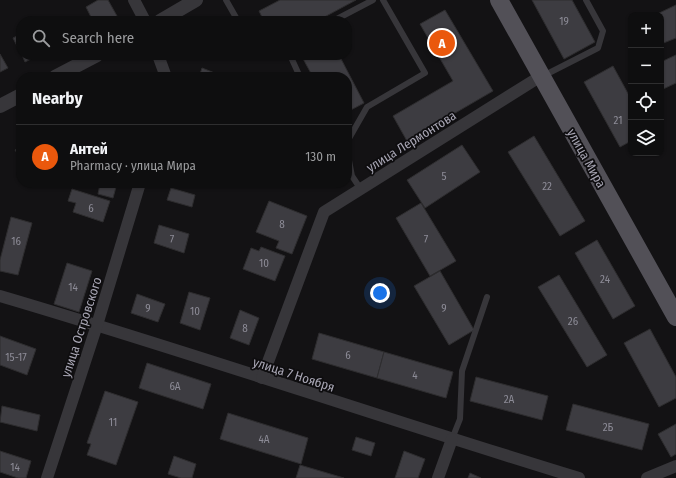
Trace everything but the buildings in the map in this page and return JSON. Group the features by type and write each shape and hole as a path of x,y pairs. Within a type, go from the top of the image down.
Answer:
{"main road":[{"name":"улица Мира","path":"499,0 676,317"}],"street":[{"path":"134,0 142,16"},
{"path":"169,16 196,0"},
{"path":"65,72 87,60"},
{"path":"160,60 164,72"},
{"name":"улица Лермонтова","path":"262,378 324,212 360,188 542,76"},
{"path":"0,106 16,98"},
{"name":"улица Островского","path":"47,478 97,325 138,188"},
{"name":"улица 7 Ноября","path":"0,296 97,325 452,439 579,478"},
{"path":"438,478 452,439"},
{"path":"647,478 676,466"}],"lane":[{"path":"226,0 235,16"},
{"path":"343,16 373,0"},
{"path":"352,133 367,107 425,73 383,0"},
{"path":"542,76 598,48 603,31 586,0"},
{"path":"292,60 298,72"},
{"path":"352,176 360,188"},
{"path":"452,439 460,419 462,371 486,297"}],"place":[{"name":"Антей","path":"442,43"}]}
